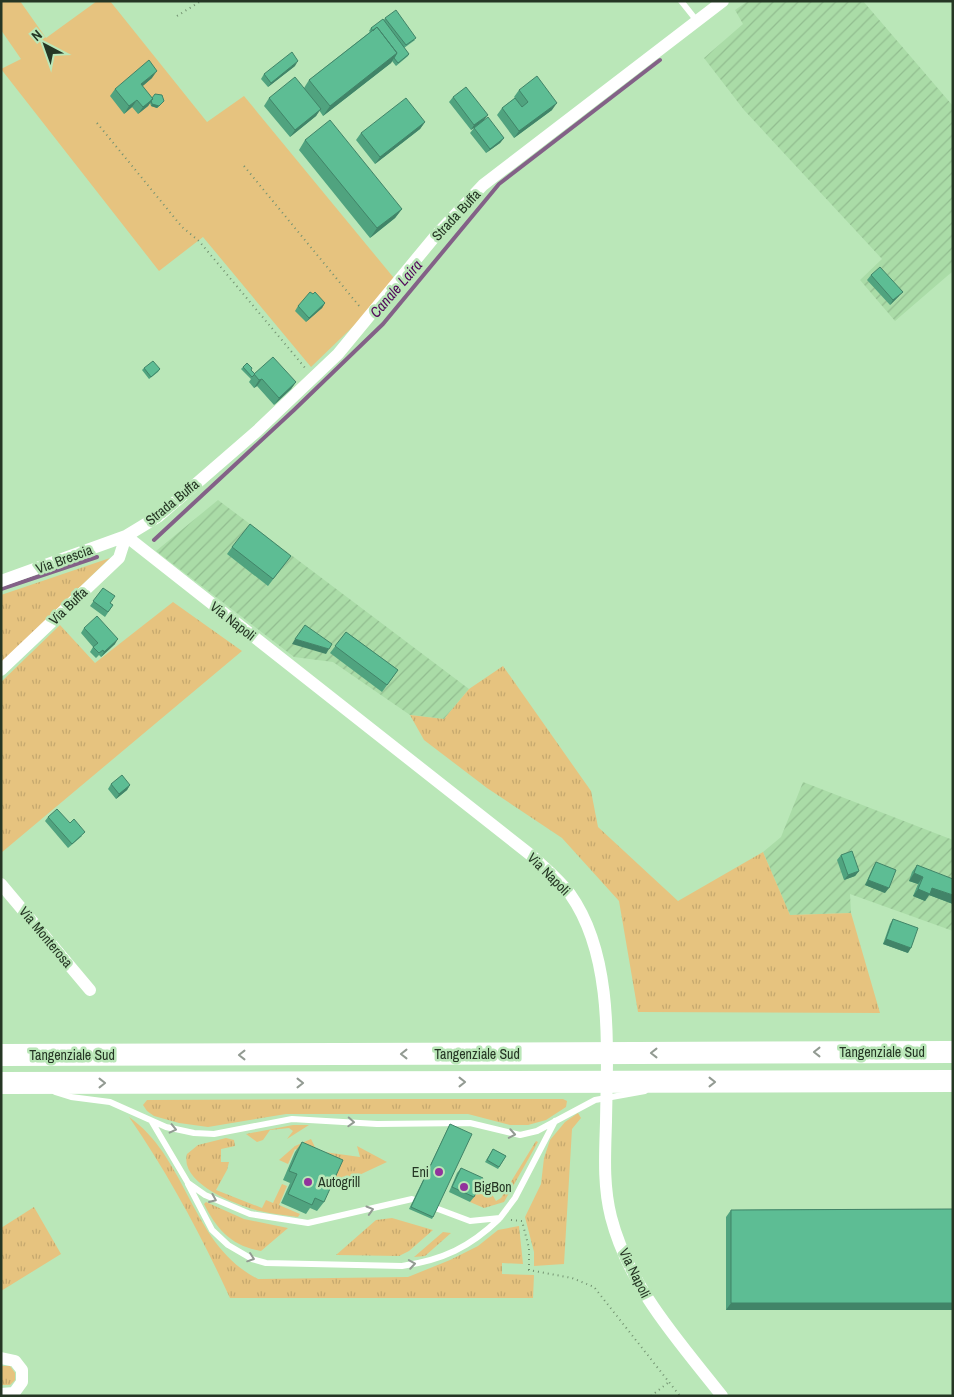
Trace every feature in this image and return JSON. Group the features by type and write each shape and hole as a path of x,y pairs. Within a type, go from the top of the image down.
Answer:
{"highway":[{"name":"Tangenziale Sud","path":"1,1055 953,1052"},
{"name":"Tangenziale Sud","path":"1,1082 953,1081"}],"street":[{"name":"Strada Buffa","path":"126,536 159,516 256,431 338,354 438,234 484,185 723,1"},
{"name":"Via Brescia","path":"1,581 126,536"},
{"name":"Via Buffa","path":"1,670 118,558 126,536"},
{"name":"Via Napoli","path":"126,536 552,874 570,894 592,940 600,967 606,1022 604,1180 611,1217 626,1260 644,1295 722,1396"},
{"name":"Via Monterosa","path":"1,884 90,990"},
{"path":"1,1358 15,1361 22,1370 22,1382 14,1393 1,1394"}],"lane":[{"path":"681,1 697,21"},
{"path":"28,1083 71,1097 110,1102 166,1127 204,1134 292,1119 376,1124 470,1123 520,1135 537,1131 595,1100 630,1095 684,1082"},
{"path":"152,1122 188,1183 208,1224 220,1238 242,1255 266,1263 402,1266 418,1264 454,1252 473,1242 500,1218 515,1198 555,1120"},
{"path":"188,1183 205,1195 250,1214 297,1223 308,1223 357,1213 412,1199 470,1221 500,1218"}],"path":[{"path":"177,16 201,1"},
{"path":"97,123 182,227 199,241 313,378"},
{"path":"244,166 369,318"},
{"path":"500,1218 522,1221 529,1248 529,1270 572,1278 594,1287 680,1396"},
{"path":"651,1396 669,1382"}],"shaded area":[{"path":"748,1 863,1 953,106 953,271 895,321 860,280 882,259 744,110 704,58 743,24 735,10"},
{"path":"218,500 469,689 444,719 410,715 333,662 294,657 156,551"},
{"path":"803,782 953,840 953,931 850,894 851,913 790,915 763,852 781,837"}],"green space":[{"path":"1,1 20,1 46,38 97,1 110,1 207,122 244,96 398,283 311,367 203,237 159,271 1,69 21,59 1,30"},
{"path":"110,558 1,663 1,595"},
{"path":"173,602 242,651 1,853 1,682 60,625 95,663"},
{"path":"503,666 591,791 598,827 678,901 763,852 790,915 851,913 880,1013 638,1012 619,901 562,838 487,788 424,740 410,715 444,719 469,689"},
{"path":"563,1099 567,1101 566,1107 546,1120 528,1125 510,1125 468,1114 286,1114 208,1127 179,1123 154,1116 143,1105 147,1100"},
{"path":"578,1113 581,1118 572,1129 564,1264 534,1266 534,1252 525,1217 541,1184 544,1158 550,1140 565,1122"},
{"path":"129,1117 149,1134 165,1155 203,1224 218,1245 236,1264 258,1279 408,1277 478,1246 498,1230 519,1226 523,1264 502,1263 502,1274 534,1275 533,1298 230,1298 184,1206 158,1161"},
{"path":"293,1125 309,1125 287,1139 293,1131 289,1128 270,1130 263,1140 257,1142 246,1134"},
{"path":"226,1138 234,1140 235,1146 221,1149 221,1162 229,1162 227,1170 216,1190 262,1208 266,1200 273,1203 282,1184 287,1186 279,1205 300,1214 298,1217 265,1212 226,1199 201,1184 192,1175 187,1165 187,1154 198,1145"},
{"path":"311,1139 317,1151 360,1157 357,1146 387,1162 340,1184 333,1181 339,1168 295,1149 288,1164 279,1160 295,1146"},
{"path":"536,1141 538,1142 504,1202 484,1208 470,1202 479,1183 486,1184 496,1201 501,1198"},
{"path":"206,1202 244,1219 288,1228 261,1251 251,1249 234,1241 220,1229 204,1204"},
{"path":"34,1207 61,1254 1,1291 1,1228"},
{"path":"392,1218 433,1230 409,1251 399,1256 336,1255 376,1220"},
{"path":"443,1232 451,1233 425,1256 414,1257"},
{"path":"1,1366 10,1366 15,1373 15,1380 10,1385 1,1385"}],"building":[{"path":"396,10 416,38 406,45 385,18"},
{"path":"383,19 409,54 398,63 394,58 397,53 377,27 373,31 371,28"},
{"path":"377,27 397,53 330,106 309,80"},
{"path":"292,52 298,61 271,83 264,74"},
{"path":"149,60 157,71 141,84 153,99 143,107 137,100 129,106 115,89"},
{"path":"537,76 557,103 519,131 502,108 515,98 522,107 528,102 519,90"},
{"path":"295,77 321,109 295,130 269,98"},
{"path":"466,87 488,115 474,125 453,97"},
{"path":"155,94 162,95 164,101 159,106 152,104 151,100"},
{"path":"406,98 425,122 380,157 361,133"},
{"path":"488,117 504,138 490,149 474,128"},
{"path":"330,120 402,209 377,228 305,140"},
{"path":"880,267 903,292 893,300 871,275"},
{"path":"310,292 313,294 315,292 325,303 309,318 298,306"},
{"path":"273,357 296,382 279,398 262,379 259,380 254,374"},
{"path":"153,361 160,369 151,377 144,368"},
{"path":"247,363 255,374 252,377 243,367"},
{"path":"250,524 291,556 273,579 232,547"},
{"path":"103,588 115,596 110,603 113,605 108,612 93,601"},
{"path":"97,616 118,639 104,652 103,650 99,653 93,647 98,643 84,628"},
{"path":"305,625 332,644 329,649 295,639"},
{"path":"346,632 398,670 387,685 335,646"},
{"path":"122,775 130,785 119,794 111,784"},
{"path":"57,809 70,823 74,819 85,832 72,844 48,817"},
{"path":"852,851 859,871 848,875 841,855"},
{"path":"876,862 896,870 889,888 868,880"},
{"path":"917,865 953,879 953,895 932,888 930,894 918,889 923,877 914,873"},
{"path":"893,919 918,928 911,948 886,939"},
{"path":"450,1124 472,1134 433,1217 411,1207"},
{"name":"Autogrill","path":"302,1142 343,1160 324,1202 315,1198 312,1205 288,1194 297,1174 289,1171"},
{"path":"493,1149 506,1156 499,1167 487,1160"},
{"name":"BigBon","path":"461,1168 483,1178 474,1197 452,1187"},
{"path":"953,1209 953,1303 731,1303 731,1210"}],"waterway":[{"name":"Canale Laira","path":"154,540 383,324 499,184 660,60"},
{"name":"Canale Laira","path":"1,589 97,557"}],"place":[{"name":"Eni","path":"439,1172"},
{"name":"Autogrill","path":"308,1182"},
{"name":"BigBon","path":"464,1187"}]}
